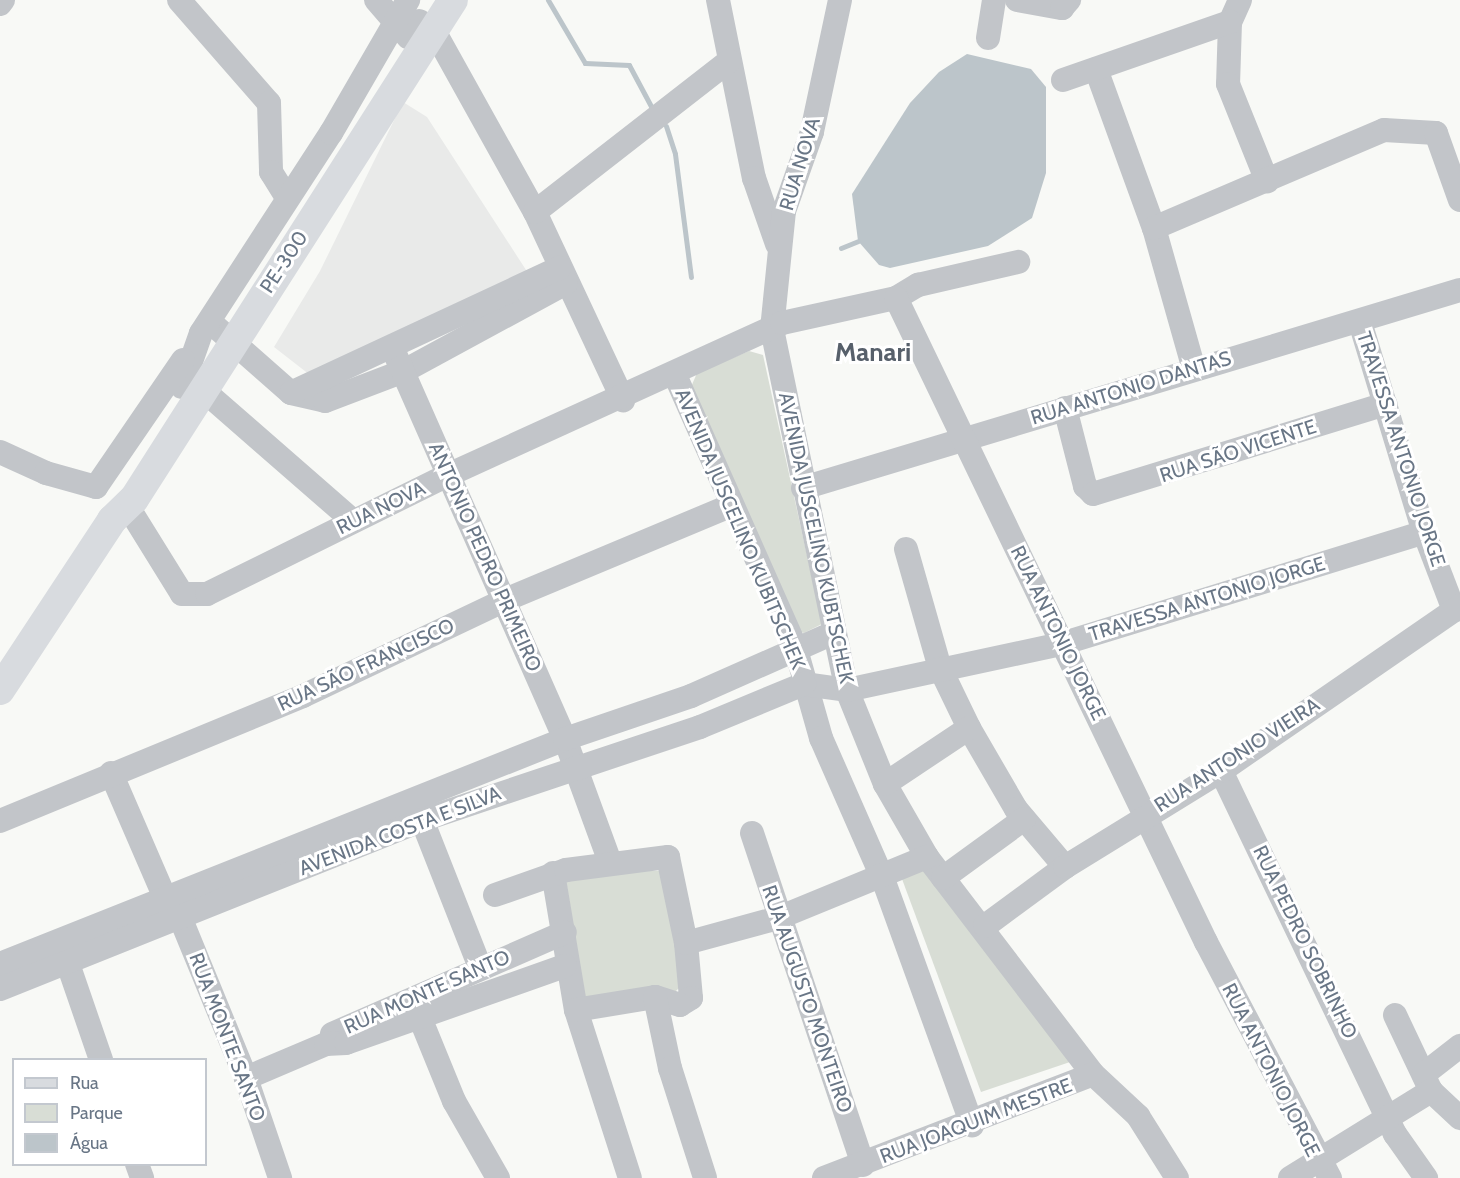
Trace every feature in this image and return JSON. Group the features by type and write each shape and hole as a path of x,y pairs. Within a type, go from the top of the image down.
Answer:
{"main road":[{"name":"PE-300","path":"0,690 120,514 192,388 217,335 416,18 453,0"}],"street":[{"path":"0,4 3,0"},
{"path":"179,0 269,103 271,172 287,198"},
{"path":"376,0 416,18 535,212 623,400"},
{"path":"718,0 754,178 779,249"},
{"name":"RUA NOVA","path":"772,329 784,211 812,132 840,0"},
{"path":"988,38 994,0"},
{"path":"1017,0 1062,8 1069,0"},
{"path":"1240,0 1230,22 1228,84 1267,181"},
{"path":"0,452 46,473 96,487 217,335 287,198 416,18"},
{"path":"1063,80 1230,22"},
{"path":"535,212 729,61"},
{"path":"1096,69 1155,228 1194,369"},
{"path":"1155,228 1384,129 1436,133 1460,200"},
{"path":"675,375 772,329 814,312 896,298 918,285 1018,262"},
{"path":"217,335 291,393 315,401 343,398 404,371 563,276"},
{"path":"291,393 392,347 563,276"},
{"name":"RUA ANTONIO DANTAS","path":"803,488 1460,290"},
{"name":"RUA ANTONIO JORGE","path":"896,298 966,439 1061,644 1323,1169"},
{"name":"TRAVESSA ANTONIO JORGE","path":"1360,322 1424,532 1457,608"},
{"name":"AVENIDA JUSCELINO KUBTSCHEK","path":"772,329 833,633 847,690 885,784 927,857 985,926 1093,1074 1121,1095 1177,1178"},
{"name":"ANTONIO PEDRO PRIMEIRO","path":"392,347 404,371 446,476 505,600 565,739 610,862"},
{"name":"RUA NOVA","path":"120,514 182,594 192,598 446,476 623,400 675,375"},
{"name":"AVENIDA JUSCELINO KUBITSCHEK","path":"675,375 730,506 795,646 821,738 883,879 972,1125"},
{"path":"192,388 353,521"},
{"name":"RUA SÃO VICENTE","path":"1065,408 1090,494 1385,404"},
{"name":"RUA SÃO FRANCISCO","path":"0,821 111,773 303,696 505,600 730,506"},
{"name":"TRAVESSA ANTONIO JORGE","path":"847,690 940,668 1061,644 1424,532"},
{"path":"906,549 940,668 969,728 1024,819 1065,867"},
{"name":"RUA ANTONIO VIEIRA","path":"985,926 1065,867 1147,814 1221,771 1457,608"},
{"name":"AVENIDA COSTA E SILVA","path":"0,989 67,961 173,908 565,739 691,696 795,646 833,633"},
{"path":"804,684 847,690"},
{"name":"AVENIDA COSTA E SILVA","path":"0,964 173,908 422,820 700,727 804,684"},
{"path":"691,696 700,727"},
{"path":"885,784 969,728"},
{"name":"RUA PEDRO SOBRINHO","path":"1221,771 1386,1115 1426,1178"},
{"name":"RUA MONTE SANTO","path":"111,773 173,908 246,1078 280,1178"},
{"path":"943,878 1024,819"},
{"name":"RUA MONTE SANTO","path":"422,820 480,967"},
{"name":"RUA AUGUSTO MONTEIRO","path":"752,834 778,918 863,1165"},
{"path":"495,894 553,873 610,862 668,857 686,943 692,987 691,998 680,1005 655,997 576,1010"},
{"path":"686,943 778,918 883,879 927,857"},
{"path":"553,873 565,932 564,966 630,1178"},
{"name":"RUA MONTE SANTO","path":"416,1008 480,967 565,932"},
{"path":"67,961 101,1058"},
{"name":"RUA MONTE SANTO","path":"246,1078 326,1044 331,1035 564,966"},
{"path":"655,997 670,1068 705,1178"},
{"path":"416,1008 453,1101 498,1178"},
{"path":"1395,1015 1428,1082 1460,1118"},
{"path":"1290,1178 1323,1169 1428,1082 1460,1046"},
{"name":"RUA JOAQUIM MESTRE","path":"824,1178 972,1125 1093,1074"}],"shaded area":[{"path":"403,102 427,117 528,273 310,375 274,347 320,271"}],"green space":[{"path":"749,351 763,355 822,624 804,633 798,631 691,387 697,373"},
{"path":"928,868 1073,1061 981,1092 902,879"},
{"path":"617,870 665,871 681,986 675,992 585,1001 565,874"}],"water":[{"path":"967,54 1031,69 1046,87 1046,173 1032,218 988,246 890,268 879,265 858,241 852,194 910,103 939,72"}],"waterway":[{"path":"548,0 585,63 629,65 652,108"},
{"path":"666,126 675,154 691,277"},
{"path":"841,248 858,241"}],"district":[{"name":"Manari","path":"873,353"}]}
